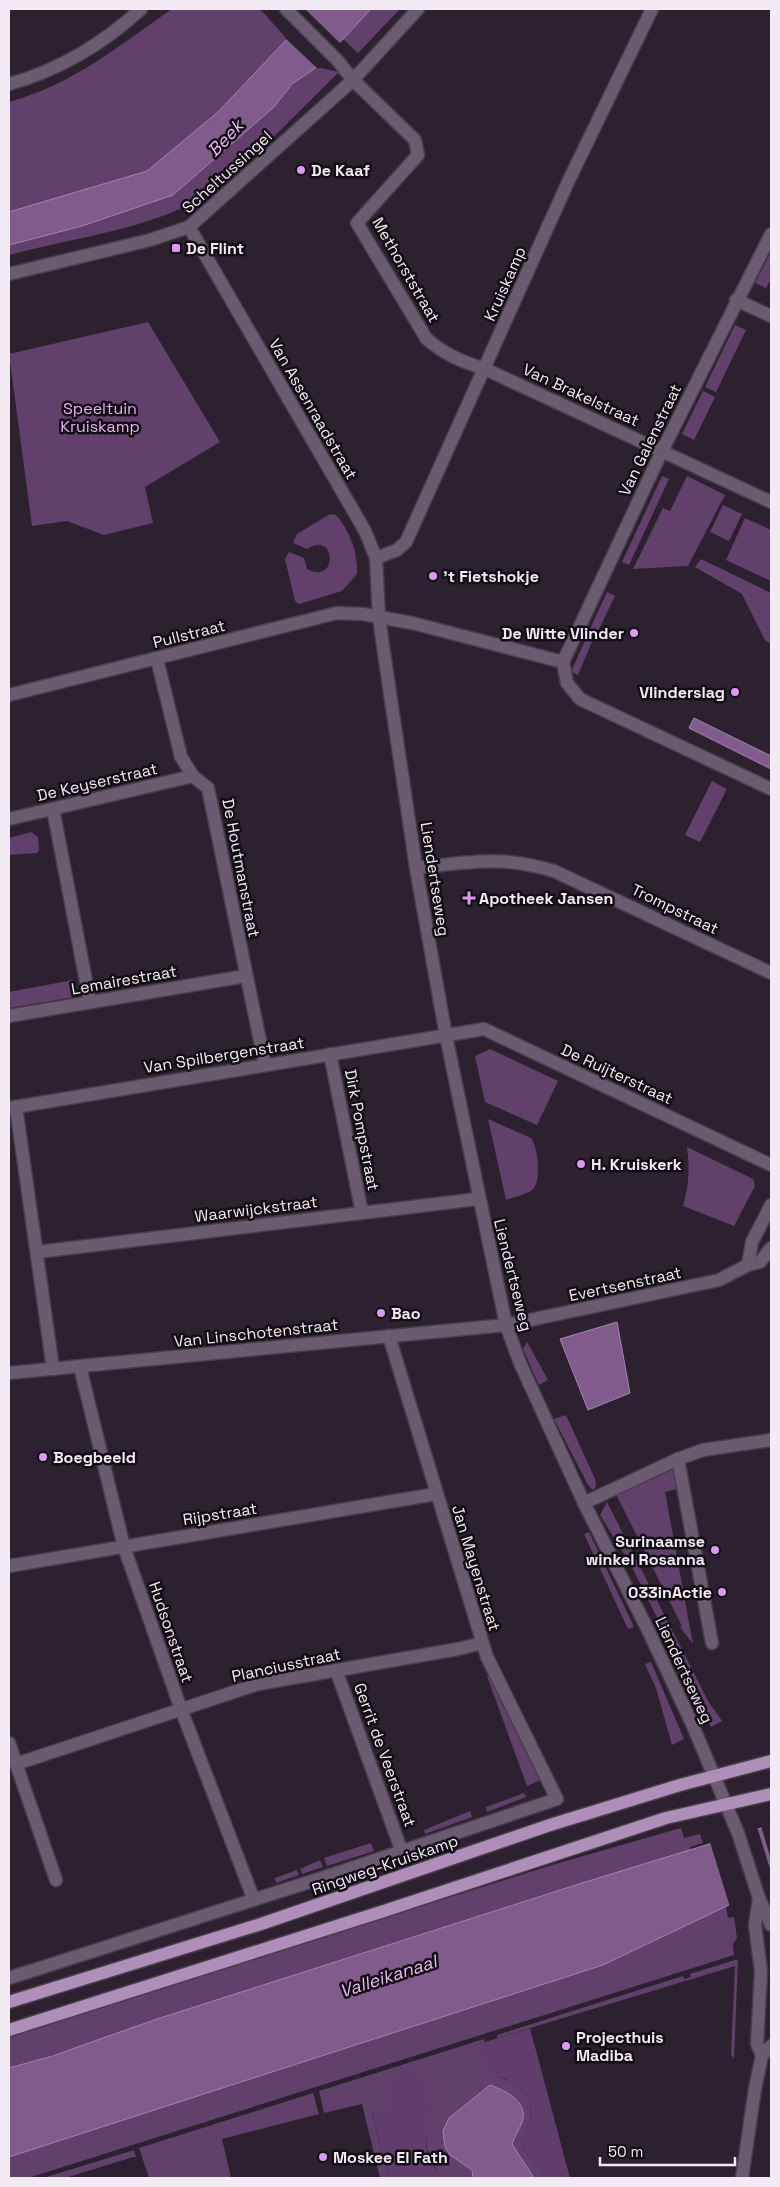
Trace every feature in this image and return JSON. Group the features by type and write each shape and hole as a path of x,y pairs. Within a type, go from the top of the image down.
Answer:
{"main road":[{"name":"Ringweg-Kruiskamp","path":"9,2002 261,1924 550,1826 714,1776 771,1761"},
{"path":"9,2030 375,1914 666,1818 771,1794"}],"street":[{"path":"9,84 38,76 80,53 119,30 141,9"},
{"name":"Scheltussingel","path":"9,274 150,240 189,227 353,80 418,9"},
{"name":"Kruiskamp","path":"376,558 397,550 406,542 568,182 652,9"},
{"path":"289,12 338,60 353,80"},
{"name":"Methorststraat","path":"353,80 415,140 418,155 357,222 426,338 435,347 462,362 485,369"},
{"name":"Van Assenraadstraat","path":"189,227 365,531 376,558 379,617"},
{"name":"Van Galenstraat","path":"563,662 662,451 736,300 771,234"},
{"path":"736,300 771,316"},
{"name":"Van Brakelstraat","path":"485,369 771,502"},
{"name":"Pullstraat","path":"9,695 337,613 379,617 563,662"},
{"name":"Liendertseweg","path":"379,617 416,868 446,1036 478,1199 506,1325 520,1363 584,1503 655,1644 714,1776 738,1833 759,1898 771,1925"},
{"name":"De Houtmanstraat","path":"157,659 181,757 193,776 208,788 264,1065"},
{"path":"563,662 567,683 580,699 771,789"},
{"name":"De Keyserstraat","path":"9,819 193,776"},
{"path":"53,810 90,1002"},
{"name":"Trompstraat","path":"416,868 489,860 526,863 544,868 599,890 771,973"},
{"name":"Lemairestraat","path":"9,1016 246,976"},
{"name":"De Ruijterstraat","path":"446,1036 484,1029 771,1165"},
{"name":"Van Spilbergenstraat","path":"12,1107 446,1036"},
{"name":"Dirk Pompstraat","path":"330,1054 362,1213"},
{"path":"12,1107 37,1252 53,1369"},
{"name":"Waarwijckstraat","path":"37,1252 478,1199"},
{"path":"748,1265 752,1242 771,1205"},
{"name":"Evertsenstraat","path":"506,1325 709,1283 748,1265 760,1262 771,1248"},
{"name":"Van Linschotenstraat","path":"9,1373 506,1325"},
{"name":"Jan Mayenstraat","path":"389,1336 486,1657 557,1799"},
{"name":"Hudsonstraat","path":"80,1367 124,1547 181,1709 254,1900"},
{"path":"584,1503 678,1459 703,1450 771,1440"},
{"path":"678,1459 712,1643"},
{"name":"Rijpstraat","path":"9,1566 436,1494"},
{"name":"Planciusstraat","path":"16,1764 258,1684 458,1649 482,1643"},
{"name":"Gerrit de Veerstraat","path":"336,1670 402,1852"},
{"path":"9,1743 56,1880"},
{"name":"Ringweg-Kruiskamp","path":"9,1978 402,1852 557,1799"},
{"name":"Liendertseweg","path":"742,2178 755,2089 768,2053 757,2044 761,1971 755,1924 759,1898"}],"green space":[{"path":"172,9 260,9 287,39 218,112 147,171 9,212 9,102 32,95 75,75"},
{"path":"371,9 400,9 358,53 343,39"},
{"path":"317,67 339,72 229,181 205,197 179,210 152,220 9,255 9,245 82,226 173,195 274,107 292,84"},
{"path":"771,252 771,279 766,288 755,283"},
{"name":"Speeltuin Kruiskamp","path":"148,322 220,442 145,487 153,523 104,535 67,521 32,526 9,354"},
{"path":"735,325 746,330 716,392 705,387"},
{"path":"703,391 715,397 694,440 682,434"},
{"path":"662,476 669,479 629,565 622,562"},
{"path":"687,476 725,495 688,566 633,569 663,508 670,511"},
{"path":"723,505 742,514 729,541 710,532"},
{"path":"330,514 336,515 349,535 356,558 357,574 342,591 299,604 295,601 285,559 289,552 304,558 307,569 317,572 325,570 329,565 330,558 324,546 317,545 307,549 293,543 297,534"},
{"path":"745,518 771,530 771,581 726,560"},
{"path":"701,559 771,593 771,644 765,640 742,594 695,567"},
{"path":"607,592 615,596 597,633 590,629"},
{"path":"588,634 594,637 578,675 571,672"},
{"path":"712,781 727,789 700,842 685,835"},
{"path":"31,832 38,837 39,850 37,853 9,855 9,838"},
{"path":"73,980 76,994 74,997 9,1008 9,992"},
{"path":"490,1049 558,1081 537,1125 485,1102 475,1056"},
{"path":"488,1119 531,1138 538,1163 536,1183 529,1192 506,1200"},
{"path":"687,1147 753,1179 755,1186 734,1226 683,1206 687,1191"},
{"path":"527,1342 548,1380 539,1385 523,1349"},
{"path":"566,1415 595,1479 596,1486 593,1490 588,1485 554,1419"},
{"path":"673,1466 677,1489 665,1492 693,1644 680,1627 682,1626 616,1494"},
{"path":"607,1502 708,1701 722,1721 711,1727 632,1567 600,1515"},
{"path":"589,1532 634,1627 628,1629 584,1534"},
{"path":"651,1662 684,1739 672,1745 656,1688 645,1664"},
{"path":"490,1675 541,1780 527,1786 487,1676"},
{"path":"524,1793 526,1797 487,1812 486,1807"},
{"path":"470,1811 472,1817 425,1834 424,1830"},
{"path":"681,1828 684,1838 700,1834 703,1843 690,1847 691,1850 439,1928 9,2068 9,2037 552,1865"},
{"path":"371,1843 374,1851 327,1866 324,1858"},
{"path":"320,1860 323,1867 302,1874 300,1869"},
{"path":"297,1870 299,1875 276,1883 275,1878"},
{"path":"726,1906 728,1918 734,1917 737,1938 733,1944 734,1955 28,2178 9,2178 9,2157 603,1965"},
{"path":"738,1960 734,2058 731,2055 735,1966 497,2038 497,2035 683,1976 684,1979 691,1977 690,1974"},
{"path":"484,2039 485,2042 476,2045 489,2069 494,2075 511,2082 519,2088 529,2102 530,2117 525,2133 520,2141 523,2150 548,2178 534,2178 512,2144 519,2130 519,2102 502,2090 490,2085 449,2118 450,2155 472,2170 473,2178 442,2178 430,2158 426,2142 432,2103 391,2106 372,2113 388,2178 380,2178 362,2104 324,2113 319,2091"},
{"path":"313,2093 319,2114 222,2139 231,2178 149,2178 139,2148"},
{"path":"134,2150 136,2157 65,2178 43,2178"}],"shaded area":[{"path":"530,2028 570,2178 548,2178 523,2150 520,2141 525,2133 530,2117 529,2102 519,2088 509,2081 490,2073 476,2045"},
{"path":"410,2069 426,2086 432,2103 426,2142 428,2158 442,2178 388,2178 372,2112 391,2106 384,2078"}],"water":[{"name":"Beek","path":"303,9 371,9 317,67 292,84 274,107 173,195 82,226 9,245 9,212 147,171 218,112 287,39"},
{"path":"694,718 771,756 771,769 689,728"},
{"path":"617,1322 630,1393 588,1410 560,1339"},
{"name":"Valleikanaal","path":"771,1825 771,1891 731,1904 603,1965 9,2157 9,2068 52,2056 157,2019 582,1883"},
{"path":"490,2085 503,2090 515,2098 522,2109 522,2122 512,2144 534,2178 473,2178 472,2170 450,2155 445,2147 443,2131 449,2118"}],"pier":[{"path":"300,9 305,9 341,44 318,69 285,38"},
{"path":"771,1822 771,1859 761,1826"},
{"path":"757,1827 771,1872 771,1894 730,1907 710,1842"}],"place":[{"name":"De Kaaf","path":"301,170"},
{"name":"De Flint","path":"176,248"},
{"name":"'t Fietshokje","path":"433,576"},
{"name":"De Witte Vlinder","path":"634,633"},
{"name":"Vlinderslag","path":"735,692"},
{"name":"Apotheek Jansen","path":"469,898"},
{"name":"H. Kruiskerk","path":"581,1164"},
{"name":"Bao","path":"381,1313"},
{"name":"Boegbeeld","path":"43,1457"},
{"name":"Surinaamse winkel Rosanna","path":"715,1550"},
{"name":"033inActie","path":"722,1592"},
{"name":"Projecthuis Madiba","path":"566,2046"},
{"name":"Moskee El Fath","path":"323,2157"}]}
